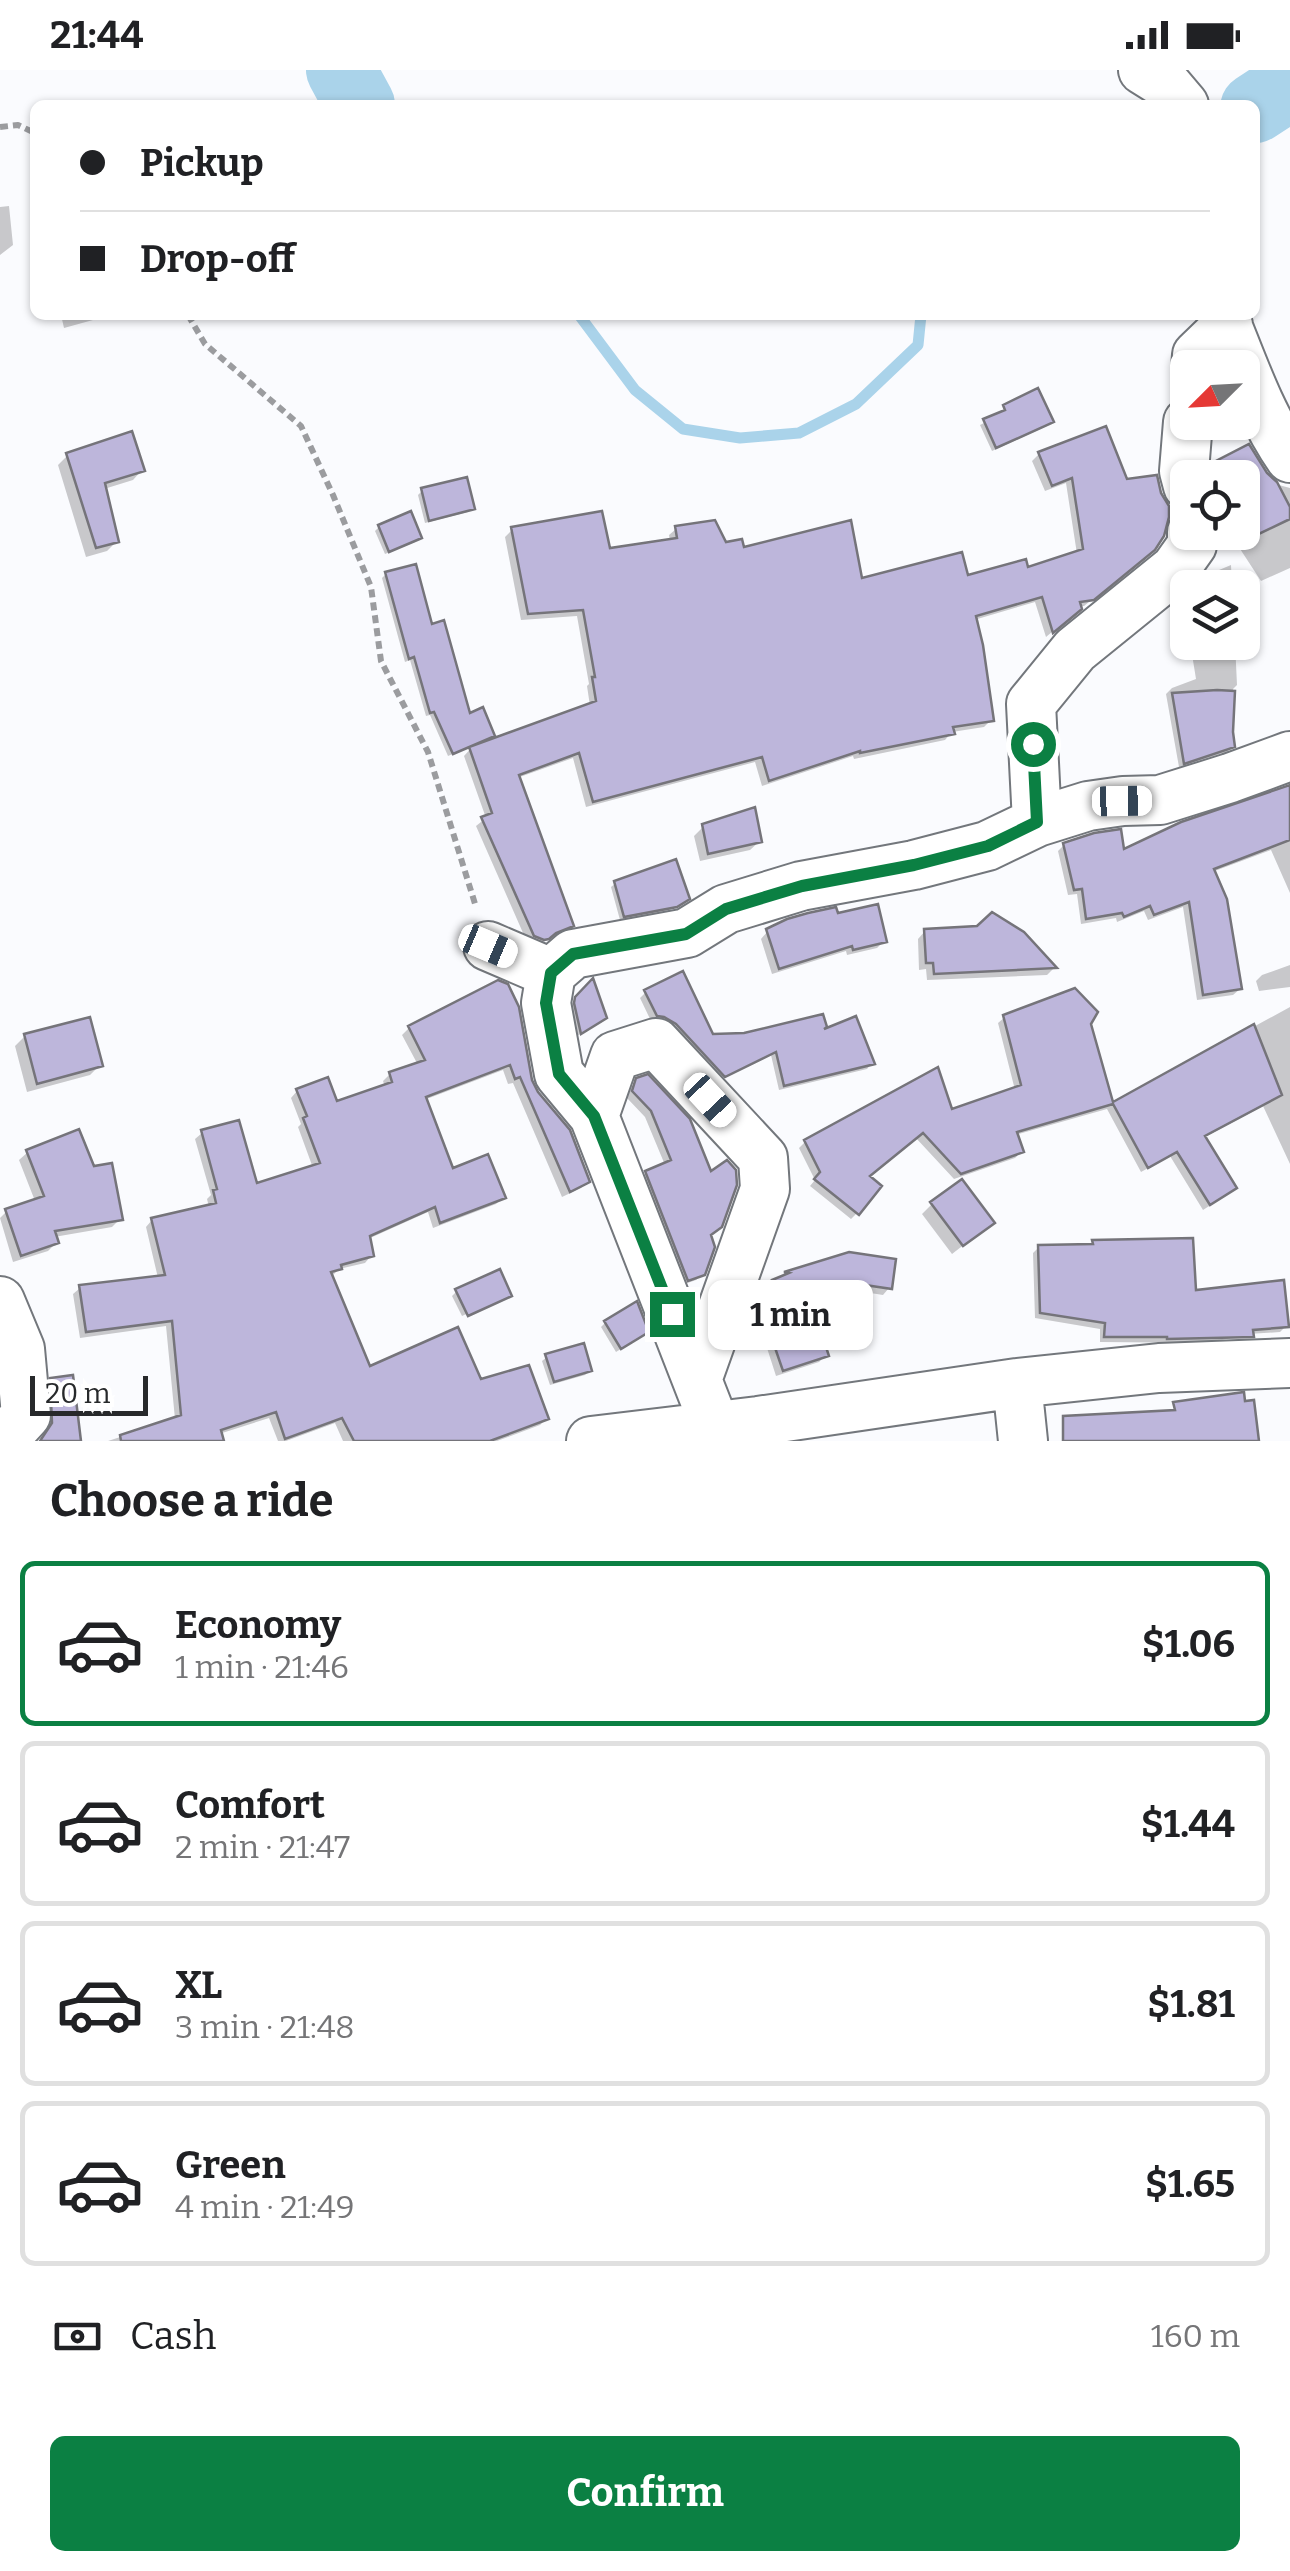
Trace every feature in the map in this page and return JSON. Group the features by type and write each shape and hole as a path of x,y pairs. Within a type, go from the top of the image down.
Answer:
{"street":[{"path":"1143,70 1167,85 1180,100"},
{"path":"1202,350 1225,320 1259,403 1290,458"},
{"path":"1037,822 1031,704 1075,650 1175,568 1188,550"},
{"path":"715,1426 594,1116 559,1074 546,1003 551,973 573,954 686,934 726,909 802,886 914,865 988,846 1037,822 1088,806 1160,800 1290,756"},
{"path":"488,946 551,973"},
{"path":"594,1116 615,1056 656,1043 763,1158 764,1189 697,1380"},
{"path":"0,1302 20,1350 26,1415 6,1441"},
{"path":"591,1441 1018,1383 1159,1368 1290,1363"},
{"path":"1018,1383 1023,1441"}],"path":[{"path":"0,128 18,125 30,131"},
{"path":"191,320 205,344 301,426 334,495 371,587 382,662 428,752 488,946"}],"building":[{"path":"1038,388 1054,422 996,448 983,419"},
{"path":"1106,426 1127,479 1157,475 1169,506 1164,536 1155,550 1094,600 1080,602 1082,609 1053,633 1042,597 976,616 994,721 953,727 955,734 860,751 769,781 762,757 593,802 579,753 519,775 574,926 549,939 534,936 481,817 492,813 469,747 596,701 595,677 583,610 528,614 511,527 602,511 610,548 677,538 675,526 715,520 726,542 742,539 744,547 851,520 862,578 962,552 968,575 1026,559 1028,567 1083,549 1072,478 1052,486 1038,452"},
{"path":"132,431 145,471 105,483 119,542 96,548 66,453"},
{"path":"1249,444 1259,460 1218,460"},
{"path":"1260,462 1277,482 1290,507 1290,519 1260,533"},
{"path":"467,477 475,509 429,521 421,488"},
{"path":"411,511 422,538 389,552 378,525"},
{"path":"416,564 432,624 444,620 470,713 483,707 495,736 453,754 434,712 430,713 414,657 409,659 385,572"},
{"path":"1235,691 1235,747 1184,764 1172,693"},
{"path":"1290,785 1290,840 1214,869 1227,899 1242,989 1203,995 1189,902 1154,915 1150,906 1124,917 1122,913 1086,919 1082,889 1074,890 1063,843 1121,829 1124,849 1181,822"},
{"path":"755,807 762,842 708,854 702,824"},
{"path":"676,859 690,899 677,907 624,917 614,881"},
{"path":"878,904 887,942 853,950 852,946 779,969 766,929 808,913 836,907 838,913"},
{"path":"992,912 1024,932 1057,968 934,974 933,963 926,963 924,929 977,926"},
{"path":"683,971 713,1034 744,1033 823,1014 827,1027 824,1029 856,1016 875,1064 784,1086 776,1052 725,1077 676,1024 657,1016 644,990"},
{"path":"593,978 607,1018 581,1034 575,997"},
{"path":"498,980 508,984 519,1007 532,1080 570,1130 590,1182 570,1192 520,1077 515,1079 510,1065 426,1097 453,1168 488,1154 506,1198 440,1223 435,1207 370,1236 374,1256 341,1265 342,1269 331,1272 370,1366 458,1327 481,1379 529,1365 549,1419 490,1441 354,1441 342,1418 285,1439 276,1412 221,1430 224,1441 121,1441 120,1435 181,1415 172,1321 86,1332 79,1285 165,1275 151,1218 216,1203 213,1190 217,1189 201,1130 239,1120 257,1183 320,1163 296,1089 328,1077 337,1101 392,1082 389,1072 425,1060 408,1026"},
{"path":"1075,988 1098,1012 1091,1024 1113,1102 1254,1024 1282,1095 1205,1136 1237,1188 1210,1205 1177,1152 1148,1168 1113,1104 1017,1132 1024,1152 961,1174 923,1133 870,1176 882,1186 859,1215 814,1179 820,1172 804,1140 938,1067 952,1109 1021,1085 1003,1015"},
{"path":"90,1017 103,1066 37,1084 24,1034"},
{"path":"648,1074 690,1119 711,1171 727,1160 736,1170 737,1185 722,1227 711,1235 715,1247 705,1275 688,1281 645,1171 671,1160 651,1111 632,1091 636,1078"},
{"path":"79,1129 94,1166 112,1163 123,1220 55,1231 59,1243 21,1256 5,1209 44,1196 26,1150"},
{"path":"962,1179 995,1223 963,1246 930,1202"},
{"path":"1193,1238 1196,1290 1284,1280 1289,1327 1253,1330 1254,1337 1104,1337 1105,1323 1040,1313 1038,1245"},
{"path":"849,1252 896,1259 892,1289 845,1282 862,1333 825,1344 829,1356 783,1371 772,1339 795,1331 772,1280 789,1273 784,1272"},
{"path":"500,1269 512,1296 468,1316 455,1289"},
{"path":"637,1301 649,1332 621,1349 604,1321"},
{"path":"584,1343 592,1371 554,1382 545,1354"},
{"path":"73,1375 81,1441 40,1441 52,1423 50,1378"},
{"path":"1244,1392 1245,1401 1254,1400 1259,1441 1063,1441 1063,1416 1175,1410 1173,1402"}],"waterway":[{"path":"341,70 357,100"},
{"path":"1260,105 1290,85"},
{"path":"583,320 635,390 683,429 740,438 799,433 856,404 918,345 920,320"}],"route":[{"path":"672,1314 594,1116 559,1074 546,1003 551,973 573,954 686,934 726,909 802,886 914,865 988,846 1037,822 1033,744"}]}
